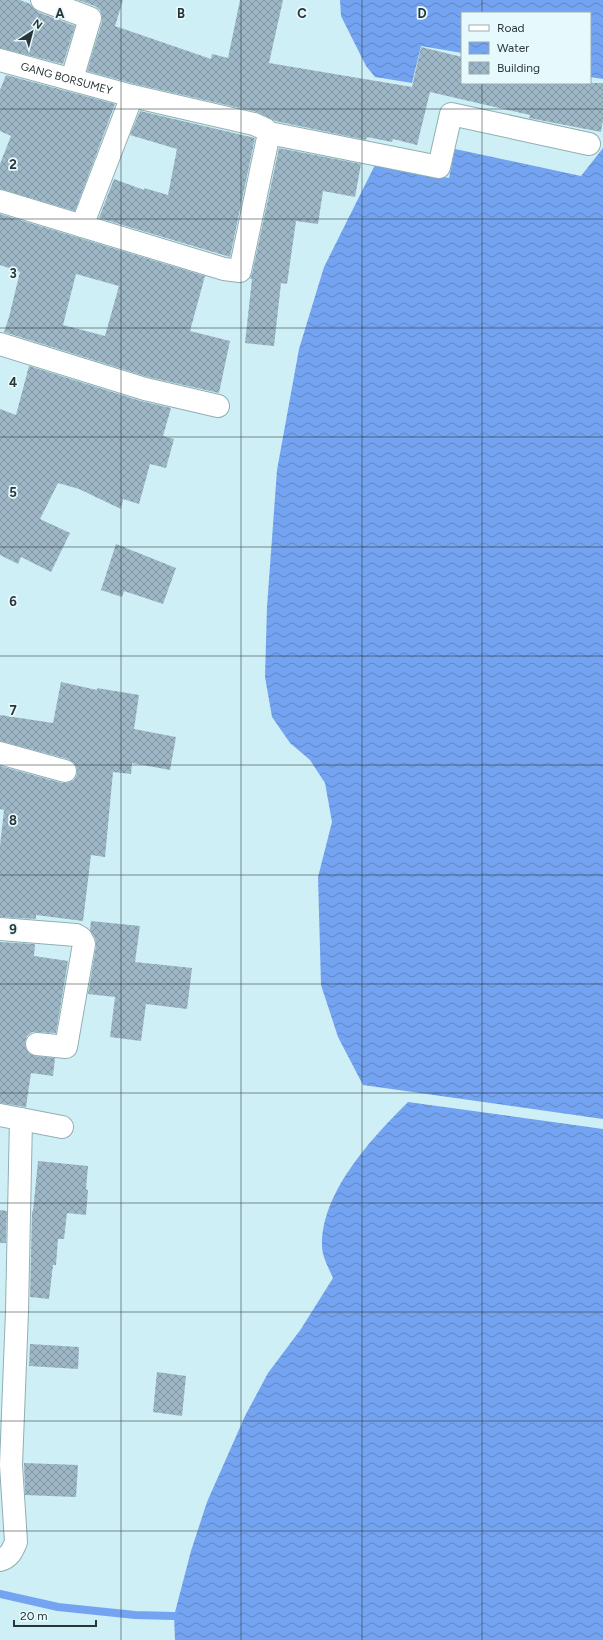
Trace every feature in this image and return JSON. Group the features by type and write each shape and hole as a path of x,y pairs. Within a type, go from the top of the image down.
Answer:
{"street":[{"path":"42,0 90,18 73,76"},
{"name":"GANG BORSUMEY","path":"0,60 73,76 132,96 254,124 265,129 268,134"},
{"path":"82,226 132,96"},
{"path":"0,201 224,270 240,272 268,134 441,157 451,114 589,144"},
{"path":"0,344 145,389 218,406"},
{"path":"0,753 65,771"},
{"path":"0,930 76,935 81,938 84,944 66,1047 37,1044"},
{"path":"0,1115 62,1127"},
{"path":"0,1560 6,1558 12,1552 16,1542 6,1465 9,1310 21,1119"}],"water":[{"path":"340,0 603,0 603,79 591,77 591,12 461,12 461,53 421,46 412,83 375,77 366,66 341,16"},
{"path":"603,148 603,1119 363,1085 338,1037 321,985 318,877 332,822 325,783 310,760 290,743 272,717 265,677 267,607 277,470 299,349 324,267 376,163 449,178 455,149 581,176"},
{"path":"408,1102 603,1129 603,1640 175,1640 174,1616 191,1551 207,1502 245,1416 268,1373 301,1329 333,1278 322,1250 324,1226 330,1206 339,1186 351,1167 379,1132"}],"building":[{"path":"0,0 20,0 30,4 38,12 75,26 63,64 0,48"},
{"path":"78,0 123,0 115,26 211,59 212,54 228,58 240,0 283,0 269,63 412,87 421,47 461,57 461,84 603,83 603,120 601,132 529,118 530,115 430,92 417,145 393,139 392,142 367,137 366,140 275,121 257,112 135,84 87,71 102,22 100,10 95,6"},
{"path":"6,75 115,104 75,211 0,189 0,164 11,136 0,131 0,90"},
{"path":"140,111 255,138 230,257 99,218 114,179 144,190 144,188 168,195 177,149 130,135"},
{"path":"279,148 361,164 355,197 323,191 318,224 296,221 287,284 281,283 274,346 245,343 252,279 250,279"},
{"path":"0,214 205,276 190,331 230,341 219,393 148,377 4,332 20,272 0,265","holes":["76,274 119,286 105,336 63,325"]},
{"path":"29,366 141,401 171,408 163,436 174,439 166,468 150,464 139,504 123,499 121,509 79,489 58,483 40,519 70,533 51,572 21,557 18,564 0,555 0,409 16,415"},
{"path":"116,544 176,568 163,604 124,591 122,597 101,590"},
{"path":"61,682 97,690 97,688 139,695 134,729 176,737 170,770 132,763 131,774 113,772 105,857 91,855 83,921 36,915 36,919 0,917 0,846 4,810 0,809 0,766 62,783 68,783 74,780 77,774 77,768 74,763 68,759 0,741 0,715 53,723"},
{"path":"91,921 140,926 135,962 192,968 187,1009 146,1004 141,1041 110,1037 115,997 88,994 96,946 95,938 90,930"},
{"path":"0,942 35,944 34,956 68,961 56,1033 32,1032 27,1036 25,1042 26,1049 30,1054 55,1058 53,1076 31,1073 26,1107 0,1103"},
{"path":"38,1161 88,1166 86,1215 67,1213 64,1239 58,1239 56,1265 53,1265 49,1299 30,1297 32,1211"},
{"path":"0,1210 7,1211 6,1243 0,1243"},
{"path":"30,1344 79,1347 78,1369 29,1366"},
{"path":"157,1372 186,1376 182,1416 153,1412"},
{"path":"24,1463 78,1465 76,1497 25,1495"}],"waterway":[{"path":"0,1594 58,1607 135,1615 174,1616"}]}
